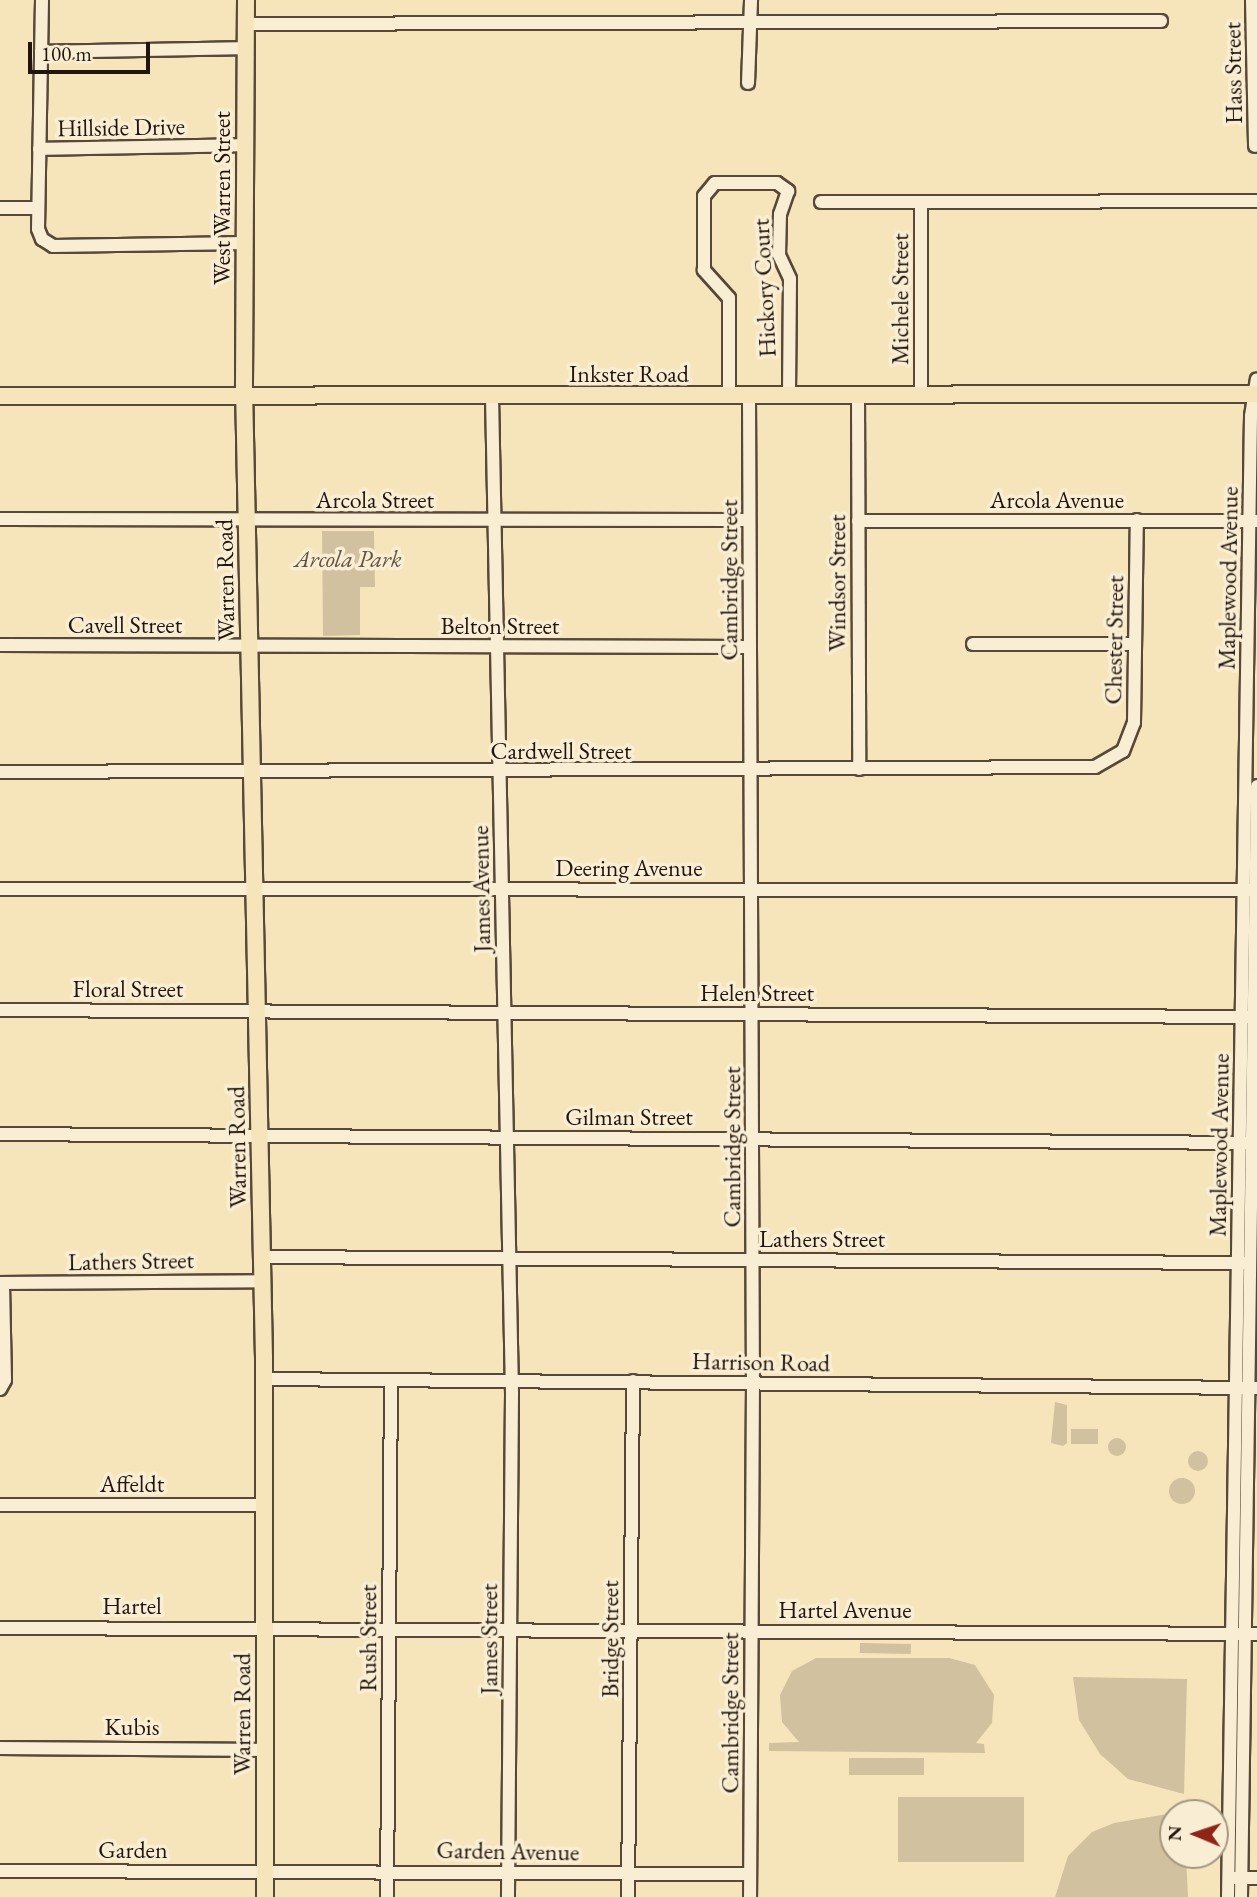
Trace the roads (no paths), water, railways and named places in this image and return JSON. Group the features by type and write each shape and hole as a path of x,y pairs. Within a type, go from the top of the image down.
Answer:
{"main road":[{"name":"West Warren Street","path":"245,397 246,0"},
{"name":"Inkster Road","path":"0,396 920,396 1255,389"},
{"name":"Warren Road","path":"245,397 264,1379 265,1897"}],"street":[{"path":"42,0 39,234 53,246 245,243"},
{"path":"748,83 751,0"},
{"name":"Hass Street","path":"1252,0 1255,146"},
{"path":"246,24 1161,21"},
{"path":"41,52 246,48"},
{"name":"Hillside Drive","path":"39,149 246,145"},
{"name":"Hickory Court","path":"729,396 729,298 704,270 704,197 715,183 777,183 788,191 779,214 779,255 790,279 789,396"},
{"path":"821,202 1257,201"},
{"name":"Michele Street","path":"920,396 921,202"},
{"path":"0,208 38,208"},
{"name":"Maplewood Avenue","path":"1253,891 1255,389"},
{"name":"James Avenue","path":"492,396 512,1380"},
{"name":"Cambridge Street","path":"749,396 754,1382 750,1897"},
{"name":"Windsor Street","path":"858,396 859,769"},
{"name":"Arcola Street","path":"0,519 749,520"},
{"name":"Chester Street","path":"1118,756 1134,723 1137,520"},
{"name":"Arcola Avenue","path":"858,521 1254,521"},
{"path":"973,644 1135,644"},
{"name":"Cavell Street","path":"0,645 249,646"},
{"name":"Belton Street","path":"249,646 750,647"},
{"name":"Cardwell Street","path":"0,772 1083,768 1101,766 1118,756"},
{"name":"Maplewood Avenue","path":"1241,1897 1235,1878 1229,1789 1245,1633 1251,1017 1257,786"},
{"name":"Deering Avenue","path":"0,889 1253,891"},
{"name":"Floral Street","path":"0,1010 257,1010"},
{"name":"Helen Street","path":"257,1010 1251,1017"},
{"name":"Gilman Street","path":"0,1134 1250,1143"},
{"name":"Lathers Street","path":"262,1257 1248,1263"},
{"name":"Lathers Street","path":"2,1283 262,1281"},
{"path":"0,1389 5,1380 2,1283"},
{"name":"Harrison Road","path":"264,1379 1247,1388"},
{"name":"Rush Street","path":"387,1897 391,1380"},
{"name":"James Street","path":"508,1897 512,1380"},
{"name":"Bridge Street","path":"628,1897 633,1381"},
{"name":"Affeldt","path":"0,1505 263,1505"},
{"name":"Hartel Avenue","path":"264,1626 1245,1633"},
{"name":"Hartel","path":"0,1628 264,1626"},
{"name":"Maplewood Avenue","path":"1228,1897 1235,1878 1242,1789 1237,1712"},
{"name":"Kubis","path":"0,1748 265,1750"},
{"path":"1229,1789 1242,1789"},
{"name":"Garden","path":"0,1871 265,1871"},
{"name":"Garden Avenue","path":"265,1871 750,1874"},
{"path":"1235,1878 1257,1878"}],"park label":[{"name":"Arcola Park","path":"348,559"}]}
